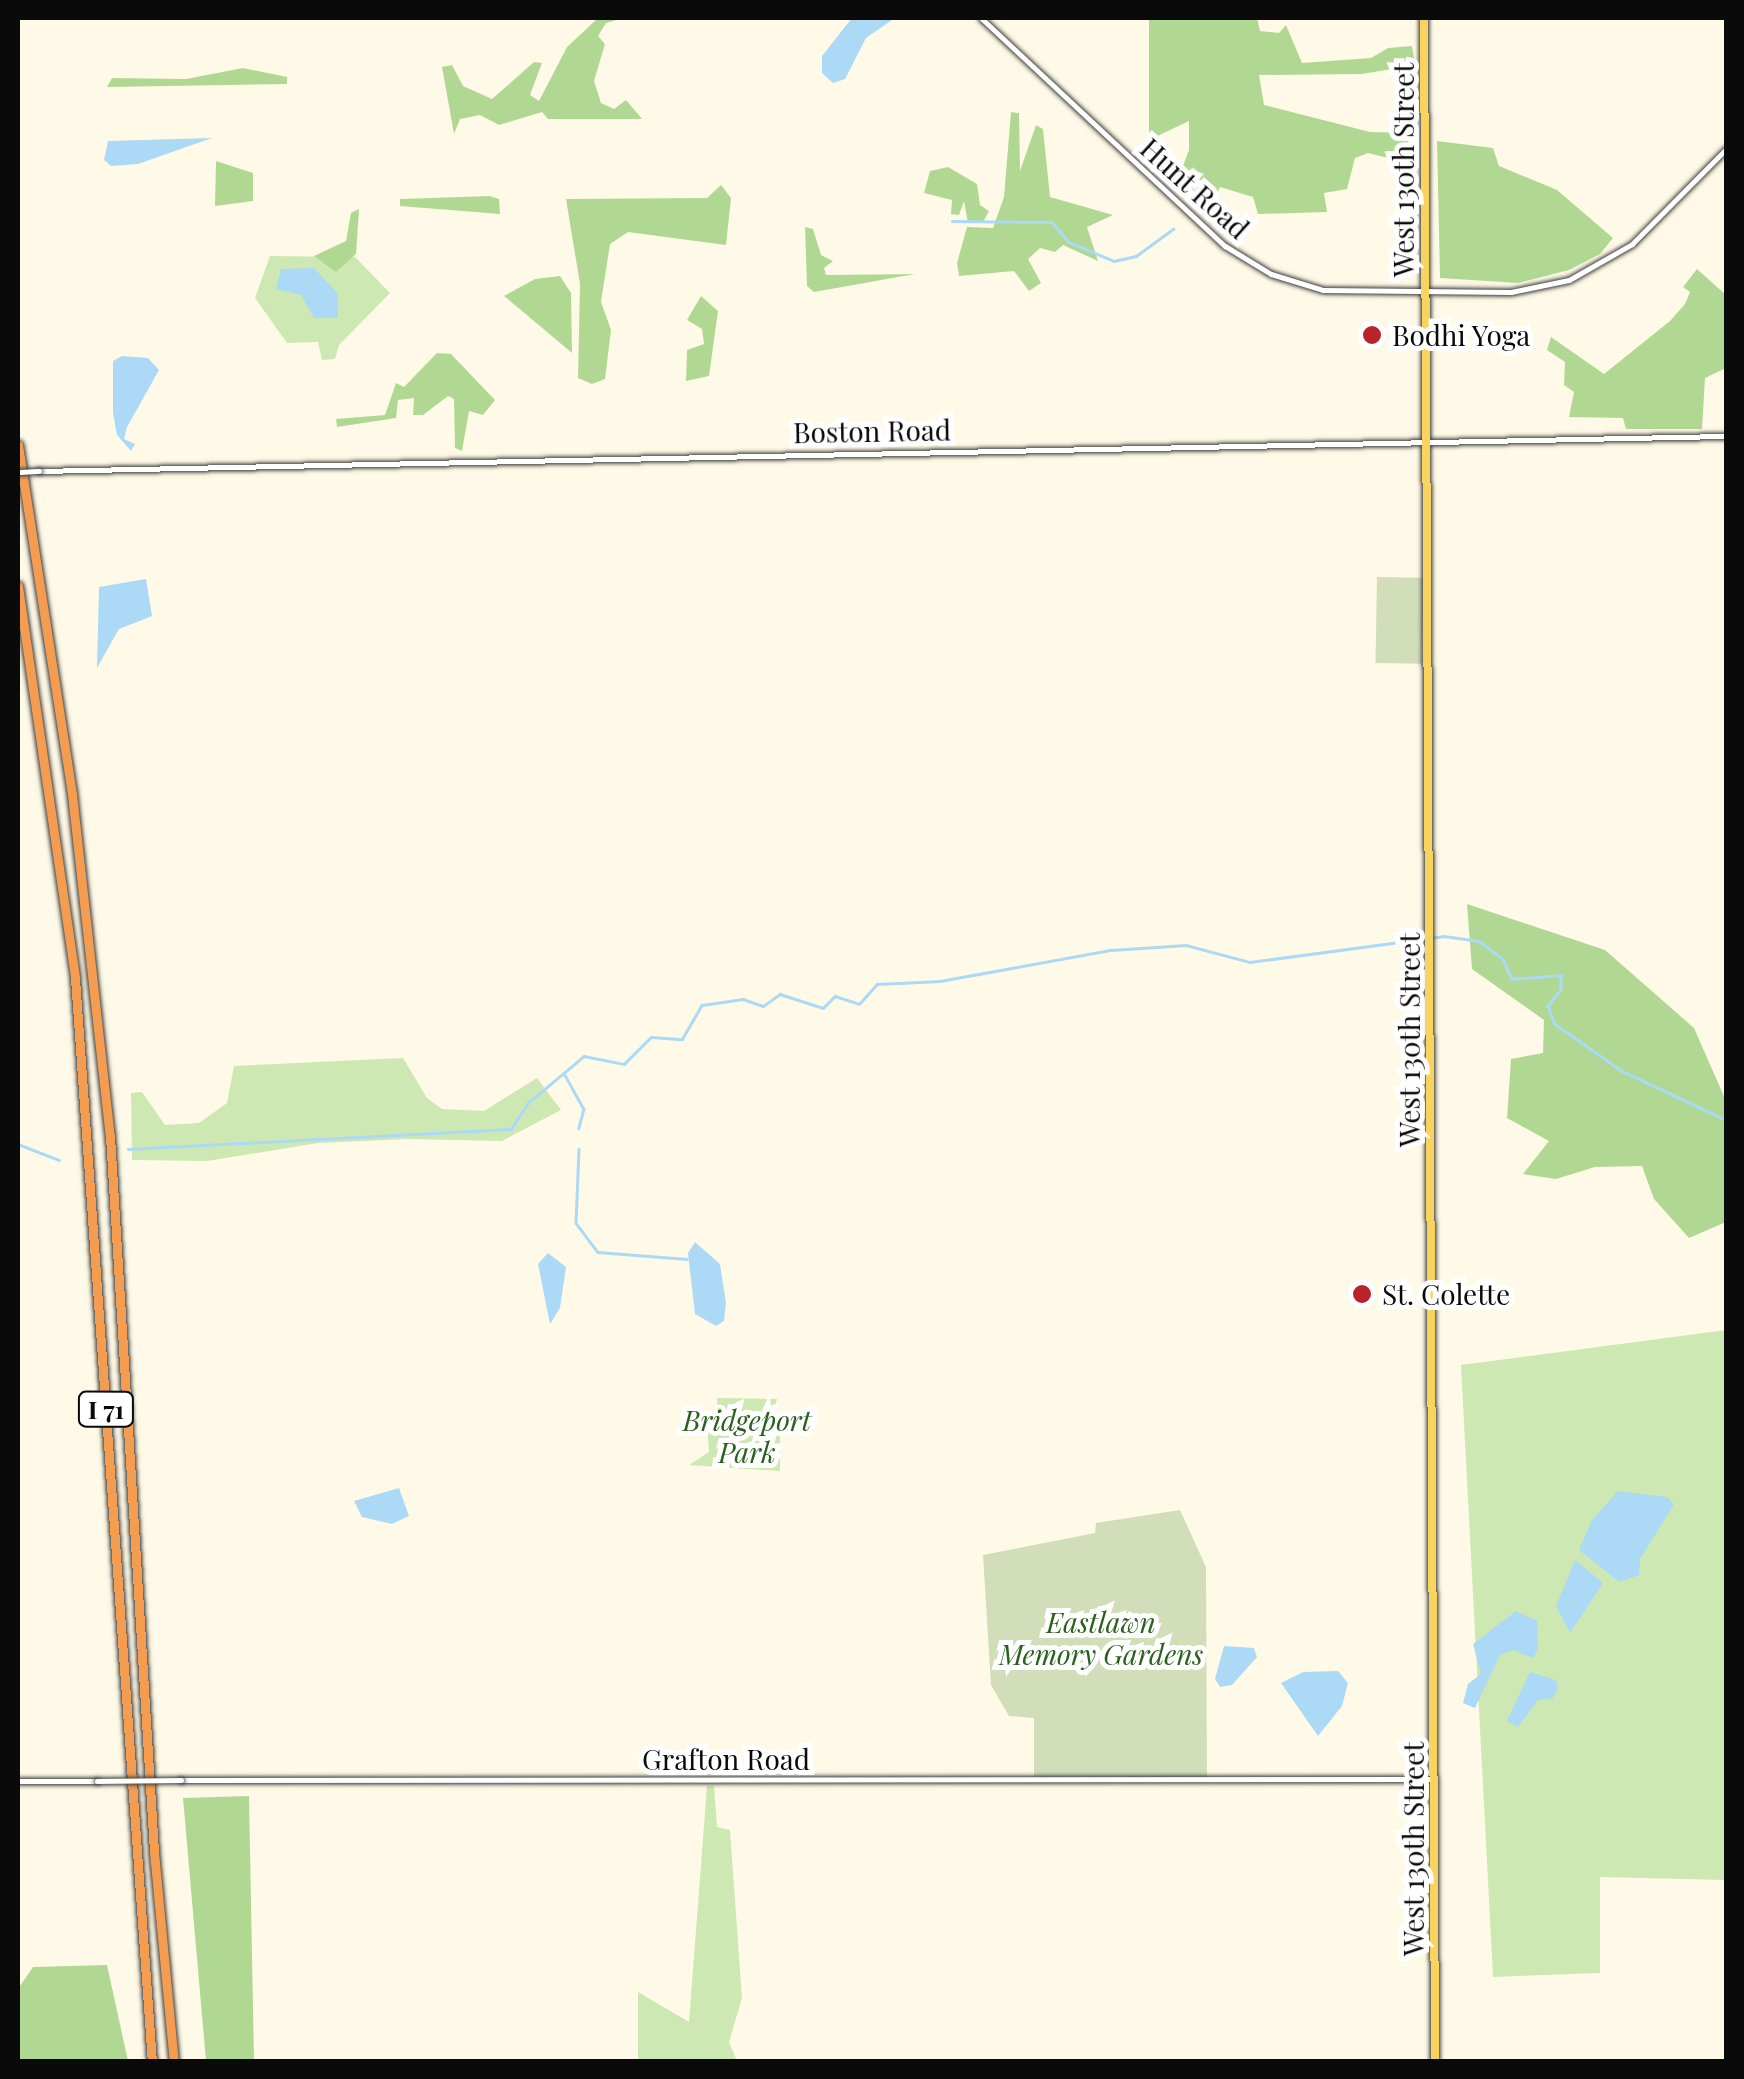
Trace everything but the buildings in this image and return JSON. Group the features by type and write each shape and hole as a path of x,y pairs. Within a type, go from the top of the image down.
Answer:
{"highway":[{"name":"I 71","path":"18,446 72,794 110,1136 154,1852 174,2062"},
{"name":"I 71","path":"18,586 75,978 152,2062"}],"main road":[{"name":"West 130th Street","path":"1424,18 1435,2062"}],"street":[{"name":"Hunt Road","path":"980,18 1248,262 1323,290 1426,294 1525,291 1589,271 1640,237 1726,149"},
{"name":"Boston Road","path":"18,472 1726,436"},
{"name":"Grafton Road","path":"18,1781 1435,1779"}],"green space":[{"path":"598,18 623,18 606,23 598,36 605,44 594,81 601,103 614,109 626,100 642,119 548,119 542,112 499,125 480,115 460,119 454,134 442,67 452,65 463,86 492,99 534,62 542,63 530,95 539,101 567,47"},
{"path":"1149,18 1257,18 1260,31 1279,33 1286,25 1302,63 1371,58 1388,48 1412,46 1415,65 1362,74 1259,75 1264,105 1370,132 1411,133 1413,164 1368,153 1355,158 1347,189 1324,193 1327,212 1258,214 1253,197 1220,187 1206,215 1175,187 1189,150 1189,121 1149,140"},
{"path":"243,68 287,77 287,84 107,87 112,78 186,79"},
{"path":"1011,112 1019,113 1020,171 1036,125 1043,129 1050,197 1113,215 1087,227 1098,261 1063,245 1055,252 1040,248 1028,259 1041,283 1029,291 1014,271 959,276 957,263 967,227 993,228 1004,197"},
{"path":"1437,141 1493,148 1499,166 1557,190 1613,238 1600,254 1569,270 1518,283 1440,278"},
{"path":"216,161 253,173 253,201 215,206"},
{"path":"948,167 977,184 980,205 989,211 983,222 968,223 964,201 959,215 951,214 952,200 924,193 930,171"},
{"path":"721,185 731,198 726,245 628,232 610,244 601,302 611,330 605,379 592,384 578,378 580,284 566,199 707,198"},
{"path":"400,199 499,199 500,214 400,206"},
{"path":"359,209 356,254 336,272 314,256 346,241 351,213"},
{"path":"805,227 813,229 821,255 833,261 824,268 826,275 915,274 814,292 807,286"},
{"path":"270,256 355,257 390,293 339,345 335,359 322,360 318,342 287,343 255,298"},
{"path":"1697,269 1726,295 1726,368 1705,378 1702,429 1626,429 1623,418 1569,417 1574,392 1564,385 1565,362 1547,350 1551,337 1604,374 1670,321 1685,304 1690,292 1683,287"},
{"path":"560,276 571,293 572,353 504,296 535,279"},
{"path":"701,296 718,311 709,376 686,381 687,350 704,344 702,329 687,320"},
{"path":"437,353 451,354 495,400 483,415 469,411 462,451 455,448 454,399 448,396 423,415 413,415 414,398 398,400 396,418 337,427 336,419 385,415 396,383 404,387"},
{"path":"1377,577 1423,578 1421,664 1375,663"},
{"path":"1467,904 1605,950 1694,1028 1726,1101 1726,1222 1689,1238 1654,1199 1642,1166 1595,1167 1556,1179 1523,1174 1549,1141 1507,1118 1511,1059 1543,1053 1544,1020 1472,969"},
{"path":"403,1058 427,1098 442,1109 484,1111 537,1078 561,1110 502,1141 408,1139 318,1143 207,1161 132,1160 131,1093 142,1092 165,1125 199,1123 227,1103 234,1066"},
{"path":"1726,1330 1726,1880 1600,1877 1600,1973 1493,1977 1461,1365"},
{"name":"Bridgeport Park","path":"717,1398 777,1399 773,1415 780,1422 780,1471 689,1465 709,1452 707,1426 718,1420"},
{"name":"Eastlawn Memory Gardens","path":"1180,1510 1206,1567 1207,1779 1034,1779 1034,1718 1009,1716 991,1685 983,1555 1095,1533 1096,1523"},
{"path":"707,1786 714,1786 717,1827 730,1830 742,1998 729,2042 737,2061 638,2061 638,1992 689,2022"},
{"path":"249,1796 254,2061 206,2061 183,1798"},
{"path":"107,1965 128,2061 18,2061 18,1989 33,1967"}],"water":[{"path":"852,18 895,18 866,38 845,79 833,83 822,73 822,56"},
{"path":"212,138 138,164 111,166 104,160 108,141"},
{"path":"314,268 338,294 338,318 314,318 301,295 276,289 281,269"},
{"path":"122,356 148,358 159,370 127,427 124,439 135,444 131,451 117,435 113,413 113,361"},
{"path":"146,579 152,616 119,629 97,668 99,587"},
{"path":"695,1242 720,1264 726,1303 724,1321 716,1326 695,1314 688,1253"},
{"path":"548,1253 566,1267 560,1308 550,1324 538,1264"},
{"path":"399,1488 409,1516 392,1524 362,1517 354,1501"},
{"path":"1618,1491 1667,1497 1674,1504 1640,1559 1639,1575 1619,1582 1579,1550 1592,1520"},
{"path":"1575,1560 1603,1583 1570,1633 1556,1606"},
{"path":"1516,1611 1537,1621 1538,1649 1533,1658 1513,1650 1500,1655 1475,1708 1463,1703 1468,1684 1481,1674 1473,1644"},
{"path":"1224,1646 1254,1648 1257,1657 1232,1685 1220,1687 1215,1679"},
{"path":"1338,1671 1348,1683 1342,1706 1318,1736 1281,1683 1303,1672"},
{"path":"1530,1672 1556,1680 1558,1688 1553,1698 1538,1700 1518,1727 1507,1721"}],"waterway":[{"path":"952,221 1052,222 1069,242 1114,261 1136,256 1173,229"},
{"path":"128,1149 511,1129 528,1103 584,1056 624,1064 651,1037 682,1039 702,1005 743,999 763,1006 780,994 823,1008 835,996 859,1004 877,984 940,981 1111,950 1186,945 1250,962 1444,936 1479,941 1503,959 1512,979 1561,975 1561,990 1548,1006 1555,1024 1622,1071 1726,1120"},
{"path":"565,1075 584,1109 579,1128"},
{"path":"18,1144 59,1160"},
{"path":"579,1149 576,1223 598,1252 687,1259"}],"place":[{"name":"Bodhi Yoga","path":"1372,335"},
{"name":"St. Colette","path":"1362,1294"}]}
